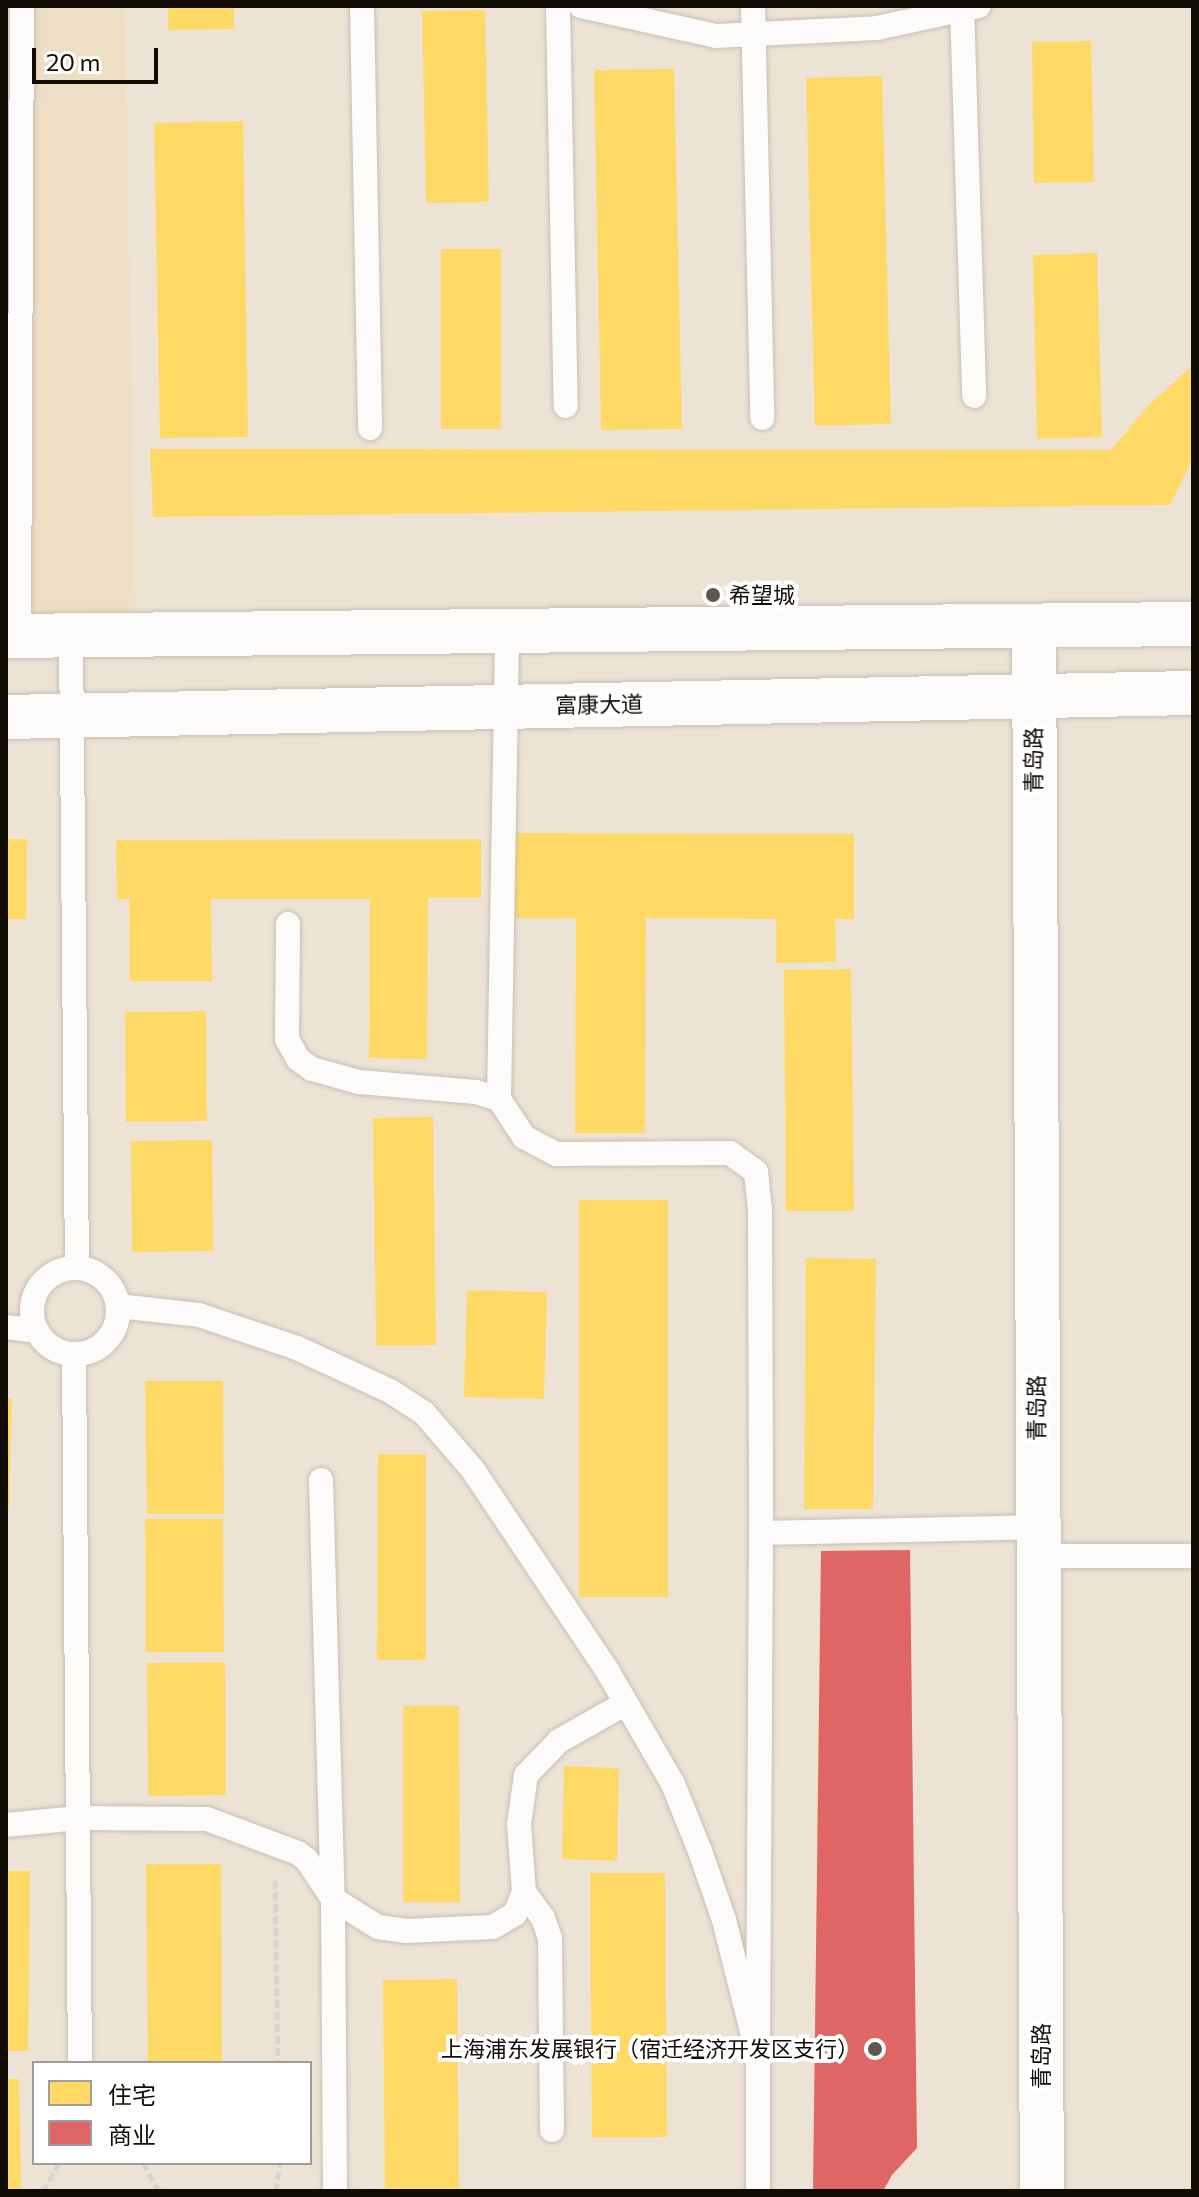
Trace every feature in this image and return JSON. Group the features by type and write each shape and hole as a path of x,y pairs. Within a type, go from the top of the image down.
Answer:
{"street":[{"path":"13,636 1193,624"},
{"name":"青岛路","path":"1034,626 1042,2191"},
{"name":"富康大道","path":"6,717 1193,693"}],"lane":[{"path":"13,636 22,6"},
{"path":"362,6 370,428"},
{"path":"558,6 566,406"},
{"path":"581,6 716,36 877,28 967,7 974,396"},
{"path":"753,6 762,418"},
{"path":"507,631 499,1099 524,1137 556,1154 730,1153 756,1172 760,1209 761,1533 758,2191"},
{"path":"71,635 77,1268"},
{"path":"288,924 287,1039 298,1059 312,1069 345,1079 476,1092 499,1099"},
{"path":"77,1268 96,1273 106,1281 118,1306 112,1334 88,1352 74,1354 47,1343 37,1331 33,1318 37,1291 57,1272 77,1268"},
{"path":"118,1306 199,1315 297,1348 377,1385 424,1413 473,1470 626,1703 673,1784 724,1920 758,2055"},
{"path":"6,1327 37,1331"},
{"path":"74,1354 80,2061"},
{"path":"321,1480 333,1899 335,2191"},
{"path":"761,1533 1037,1541 1193,1556"},
{"path":"6,1825 79,1818 207,1819 275,1844 307,1860 333,1899 378,1927 405,1931 493,1927 515,1914 524,1892 519,1812 526,1775 559,1741 626,1703"},
{"path":"524,1892 543,1918 550,1938 552,2130"}],"path":[{"path":"275,1844 278,2061"},
{"path":"43,2191 58,2165"},
{"path":"144,2165 159,2191"},
{"path":"276,2191 280,2165"}],"shaded area":[{"path":"6,6 125,6 135,613 6,612"}],"building: 住宅":[{"path":"168,6 234,6 234,29 168,30"},
{"path":"485,10 489,202 426,203 422,11"},
{"path":"1091,41 1094,182 1034,183 1032,42"},
{"path":"674,69 682,429 601,430 594,70"},
{"path":"882,76 891,424 815,426 806,78"},
{"path":"243,121 248,437 160,438 154,123"},
{"path":"441,249 501,249 501,429 441,429"},
{"path":"1097,253 1102,437 1037,439 1033,255"},
{"path":"1193,365 1193,458 1170,505 153,517 150,449 1111,450 1148,406"},
{"path":"512,833 854,834 854,919 835,919 836,962 776,963 776,919 646,918 645,1133 575,1133 576,918 512,918"},
{"path":"6,839 27,839 26,919 6,919"},
{"path":"481,839 481,898 428,898 427,1059 369,1058 370,899 211,899 212,981 130,981 129,899 117,899 116,840"},
{"path":"851,969 854,1211 786,1211 784,970"},
{"path":"206,1011 207,1121 126,1122 125,1012"},
{"path":"433,1117 436,1345 376,1346 373,1118"},
{"path":"212,1140 213,1251 132,1252 131,1141"},
{"path":"579,1200 668,1200 668,1597 579,1597"},
{"path":"806,1258 876,1259 873,1509 804,1509"},
{"path":"467,1290 547,1292 544,1399 464,1397"},
{"path":"145,1381 223,1381 224,1514 147,1514"},
{"path":"6,1398 12,1398 9,1510 6,1510"},
{"path":"378,1454 426,1454 426,1660 377,1660"},
{"path":"145,1519 223,1519 224,1652 146,1652"},
{"path":"869,1550 877,1837 817,1839 821,1551"},
{"path":"225,1662 226,1795 148,1796 147,1663"},
{"path":"403,1706 459,1706 460,1902 403,1902"},
{"path":"564,1766 619,1768 617,1861 562,1859"},
{"path":"146,1864 221,1864 222,2061 148,2061"},
{"path":"6,1871 30,1871 28,2051 6,2051"},
{"path":"590,1873 665,1873 667,2137 592,2138"},
{"path":"817,1883 873,1883 872,2191 813,2191"},
{"path":"457,1979 459,2191 385,2191 383,1980"},
{"path":"6,2079 19,2079 21,2191 6,2191"}],"building: 商业":[{"path":"910,1550 917,2148 892,2175 883,2191 813,2191 821,1551"}],"place":[{"name":"希望城","path":"713,595"},
{"name":"上海浦东发展银行（宿迁经济开发区支行）","path":"875,2049"}]}
